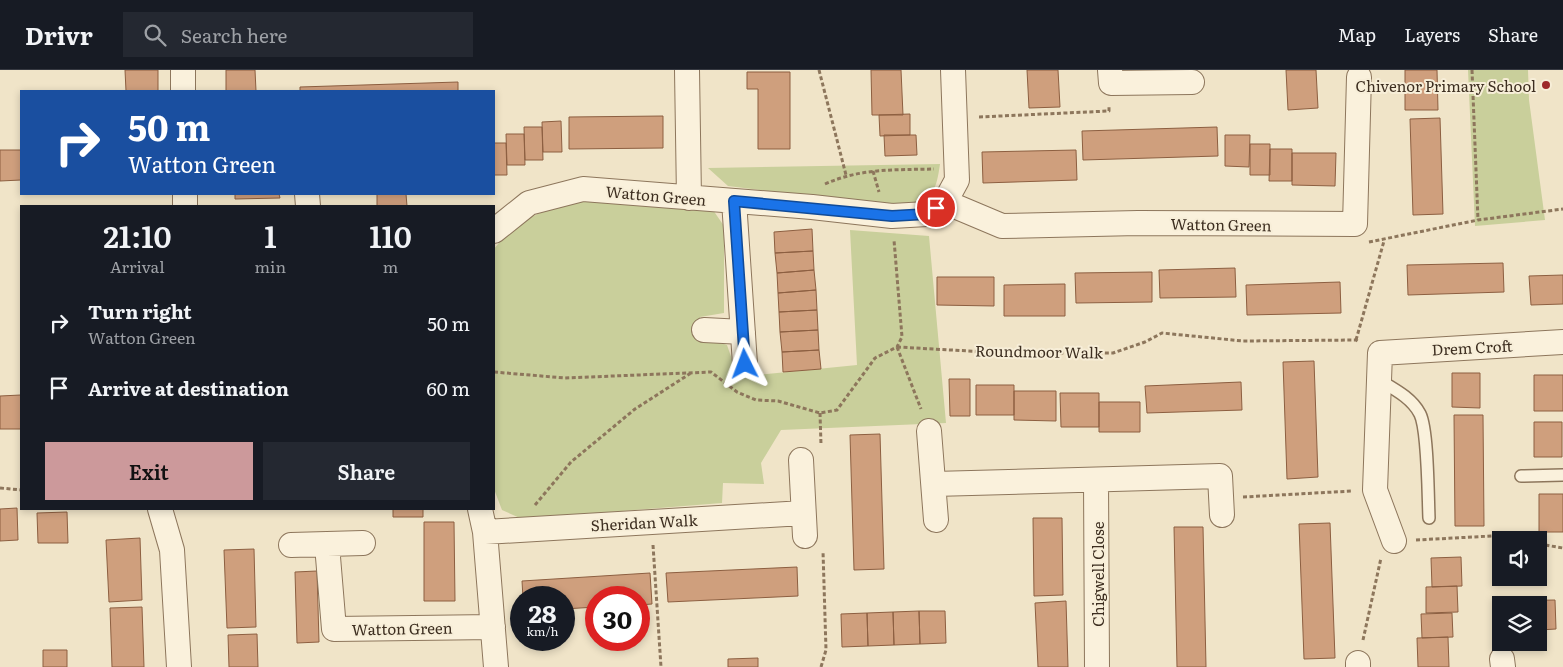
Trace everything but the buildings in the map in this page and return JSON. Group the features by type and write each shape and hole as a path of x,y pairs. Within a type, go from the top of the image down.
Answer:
{"street":[{"path":"183,70 183,90"},
{"path":"687,70 689,198"},
{"name":"Watton Green","path":"495,230 529,203 583,189 892,216 927,214 945,202 958,180 953,70"},
{"path":"1110,77 1192,82"},
{"path":"1355,224 1358,77"},
{"path":"734,201 745,364"},
{"name":"Watton Green","path":"945,202 1002,226 1138,223 1355,224"},
{"path":"704,330 743,332"},
{"name":"Drem Croft","path":"1380,353 1563,342"},
{"path":"1380,353 1375,490 1394,541"},
{"path":"929,431 936,520"},
{"name":"Sheridan Walk","path":"485,532 652,522 804,524 801,460"},
{"path":"934,484 1220,476 1221,507"},
{"name":"Chigwell Close","path":"1096,480 1097,667"},
{"path":"160,510 172,550 179,667"},
{"path":"480,510 485,532 496,667"},
{"path":"291,545 363,543"},
{"name":"Watton Green","path":"327,545 334,628 493,626"}],"lane":[{"path":"1379,380 1407,397 1420,415 1424,436 1429,518"},
{"path":"1521,476 1563,475"}],"path":[{"path":"819,70 846,175 873,171 957,168"},
{"path":"1472,70 1478,220"},
{"path":"956,118 1109,111 1110,77"},
{"path":"1355,224 1356,244 1478,220 1563,209"},
{"path":"495,372 565,378 711,372 737,392 756,400 778,401 820,413 837,410 875,358 897,346 902,337 892,216"},
{"path":"1356,340 1384,240"},
{"name":"Roundmoor Walk","path":"897,346 1005,353 1113,353 1145,342 1162,333 1244,342 1356,340 1380,353"},
{"path":"897,346 929,431"},
{"path":"513,530 571,462 635,409 692,372"},
{"path":"0,488 20,490"},
{"path":"1221,507 1375,490"},
{"path":"652,522 661,667"},
{"path":"1358,665 1381,558 1394,541 1492,536"},
{"path":"1547,545 1563,548"}],"green space":[{"path":"1468,70 1528,70 1529,100 1545,220 1475,226"},
{"path":"940,164 937,181 932,192 924,200 909,208 728,186 708,168"},
{"path":"582,199 713,210 724,226 724,313 700,317 697,335 727,345 738,377 857,365 850,230 929,236 946,423 781,430 761,463 764,484 723,483 722,503 522,519 502,510 495,492 495,248 503,238 523,222 556,207"}],"place":[{"name":"Chivenor Primary School","path":"1546,85"}],"route":[{"path":"745,364 734,201 892,216 927,214 936,208"}]}
